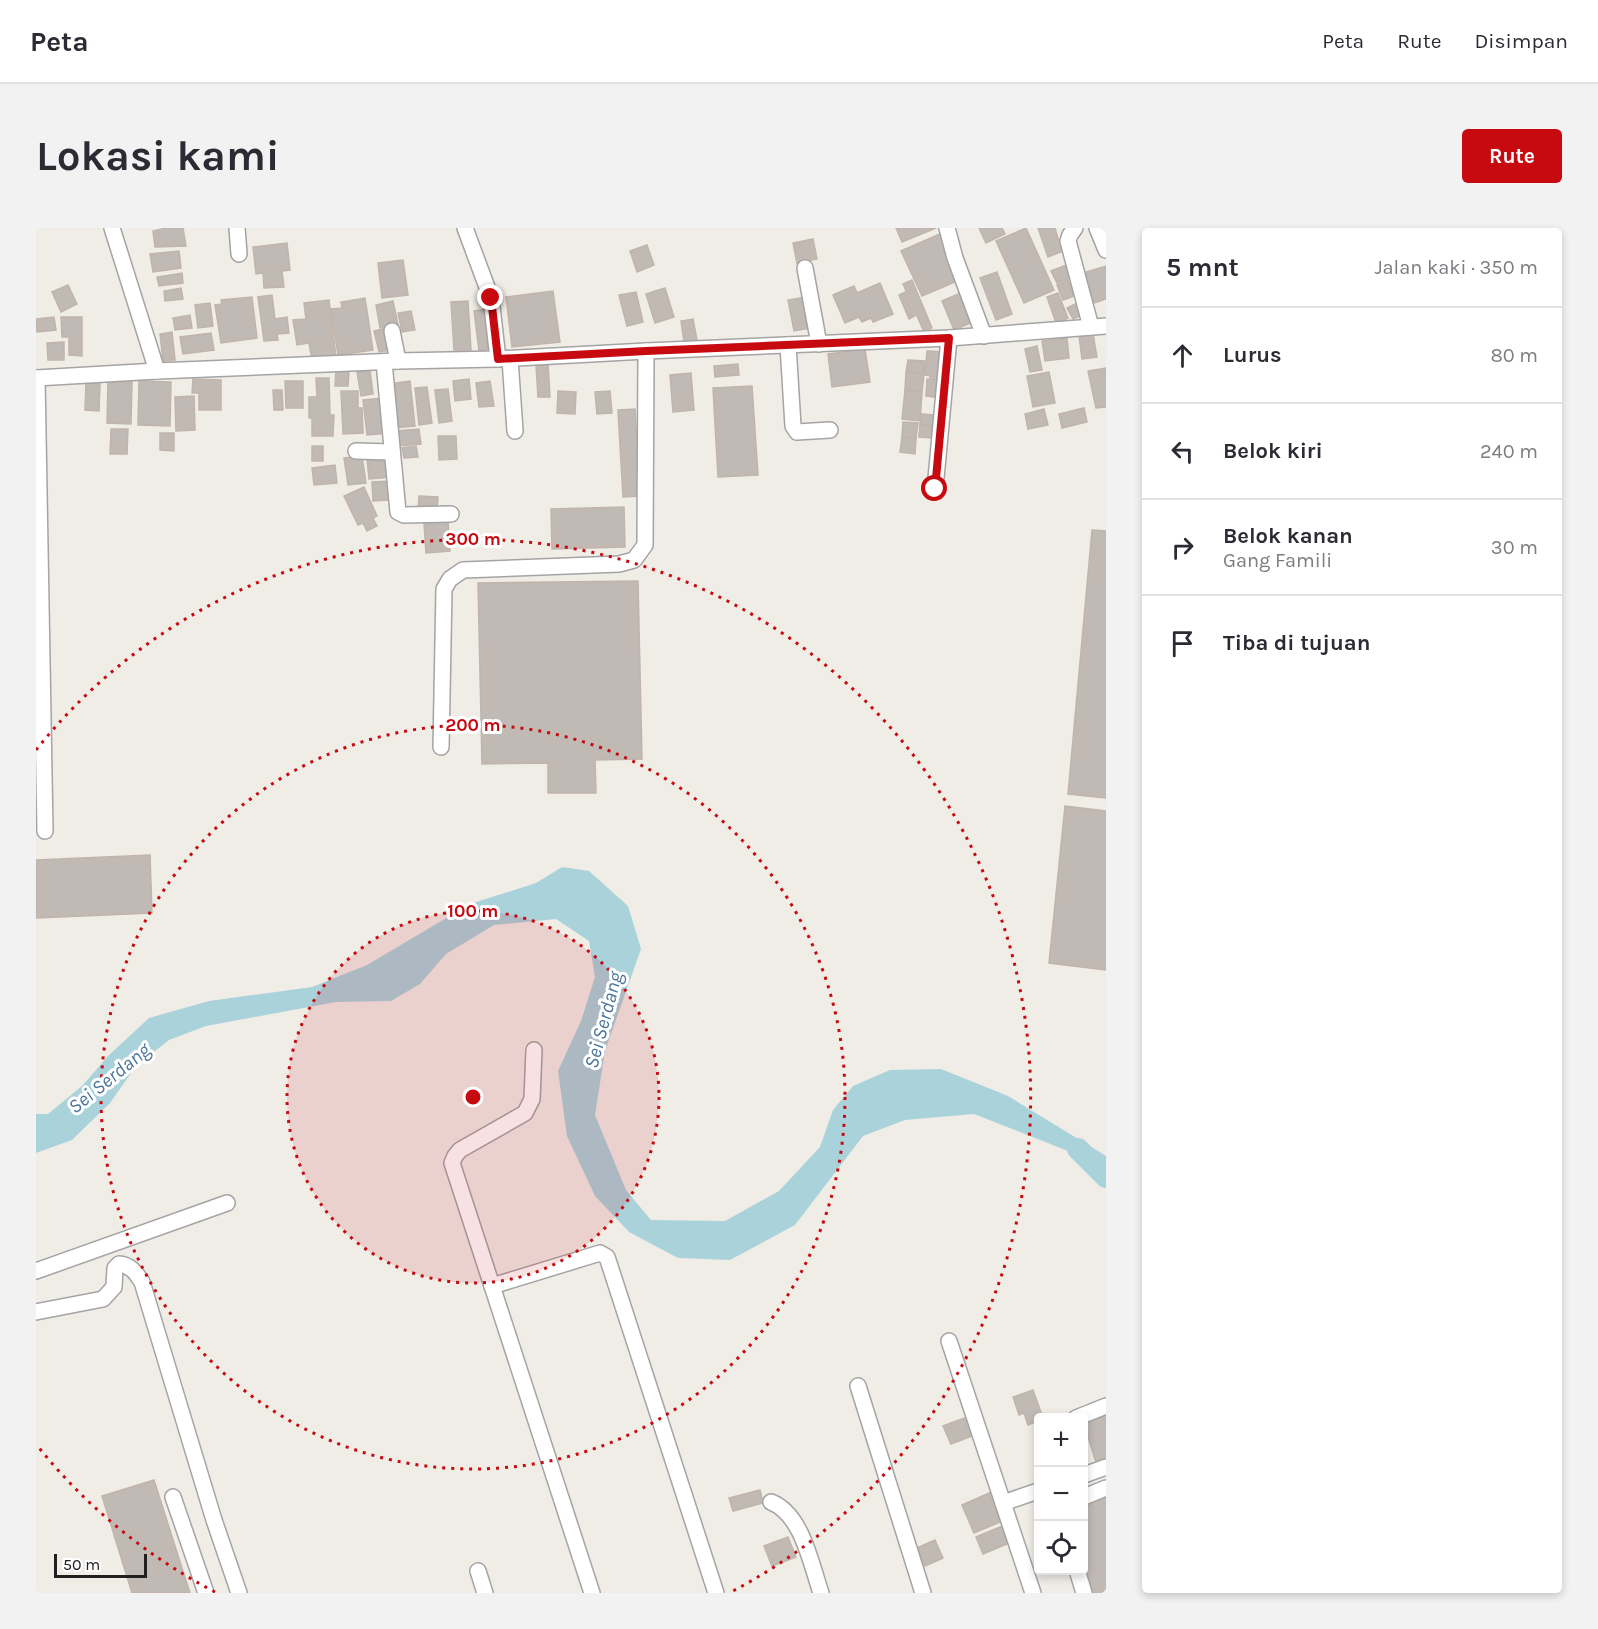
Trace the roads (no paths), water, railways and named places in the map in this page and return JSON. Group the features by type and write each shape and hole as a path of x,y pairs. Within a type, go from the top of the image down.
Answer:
{"street":[{"path":"112,228 157,371"},
{"path":"237,228 239,254"},
{"path":"465,228 491,298 504,359 515,431"},
{"path":"947,228 955,258 984,336"},
{"path":"45,831 36,378 949,338 1098,326 1068,241 1075,228"},
{"path":"1097,228 1106,250"},
{"path":"806,268 819,344"},
{"path":"392,331 392,452 397,506 400,513 421,516 450,514"},
{"path":"935,489 949,338"},
{"path":"788,345 793,426 797,432 830,430"},
{"path":"441,747 444,589 450,579 463,570 620,564 634,560 645,545 646,351"},
{"path":"356,452 392,452"},
{"path":"534,1050 532,1099 525,1113 460,1150 454,1156 452,1163 592,1593"},
{"path":"36,1271 227,1203"},
{"path":"492,1286 600,1253 607,1257 716,1593"},
{"path":"36,1312 103,1299 114,1287 115,1268 118,1264 131,1268 136,1273 142,1282 214,1520 239,1593"},
{"path":"949,1341 1033,1593"},
{"path":"858,1386 923,1593"},
{"path":"1088,1413 1106,1406"},
{"path":"1088,1470 1106,1467"},
{"path":"1088,1495 1106,1488"},
{"path":"1003,1503 1034,1492"},
{"path":"173,1497 206,1593"},
{"path":"771,1502 786,1510 794,1522 821,1593"},
{"path":"478,1571 485,1593"},
{"path":"1079,1575 1084,1593"}],"water":[{"path":"562,867 589,871 628,906 641,949 605,1051 595,1115 626,1190 651,1220 725,1221 779,1191 820,1147 833,1110 853,1086 890,1070 941,1069 1008,1096 1106,1156 1106,1176 1068,1151 974,1114 905,1120 863,1136 795,1225 730,1260 678,1258 629,1232 595,1196 567,1136 558,1071 581,1021 595,977 589,941 556,919 494,925 446,954 420,984 391,1001 336,1002 206,1026 169,1040 136,1066 110,1103 72,1140 36,1153 36,1114 48,1114 82,1086 109,1055 149,1018 209,1001 312,987 367,965 470,904 536,883"}],"waterway":[{"name":"Sei Serdang","path":"1078,1149 1106,1177"}]}
